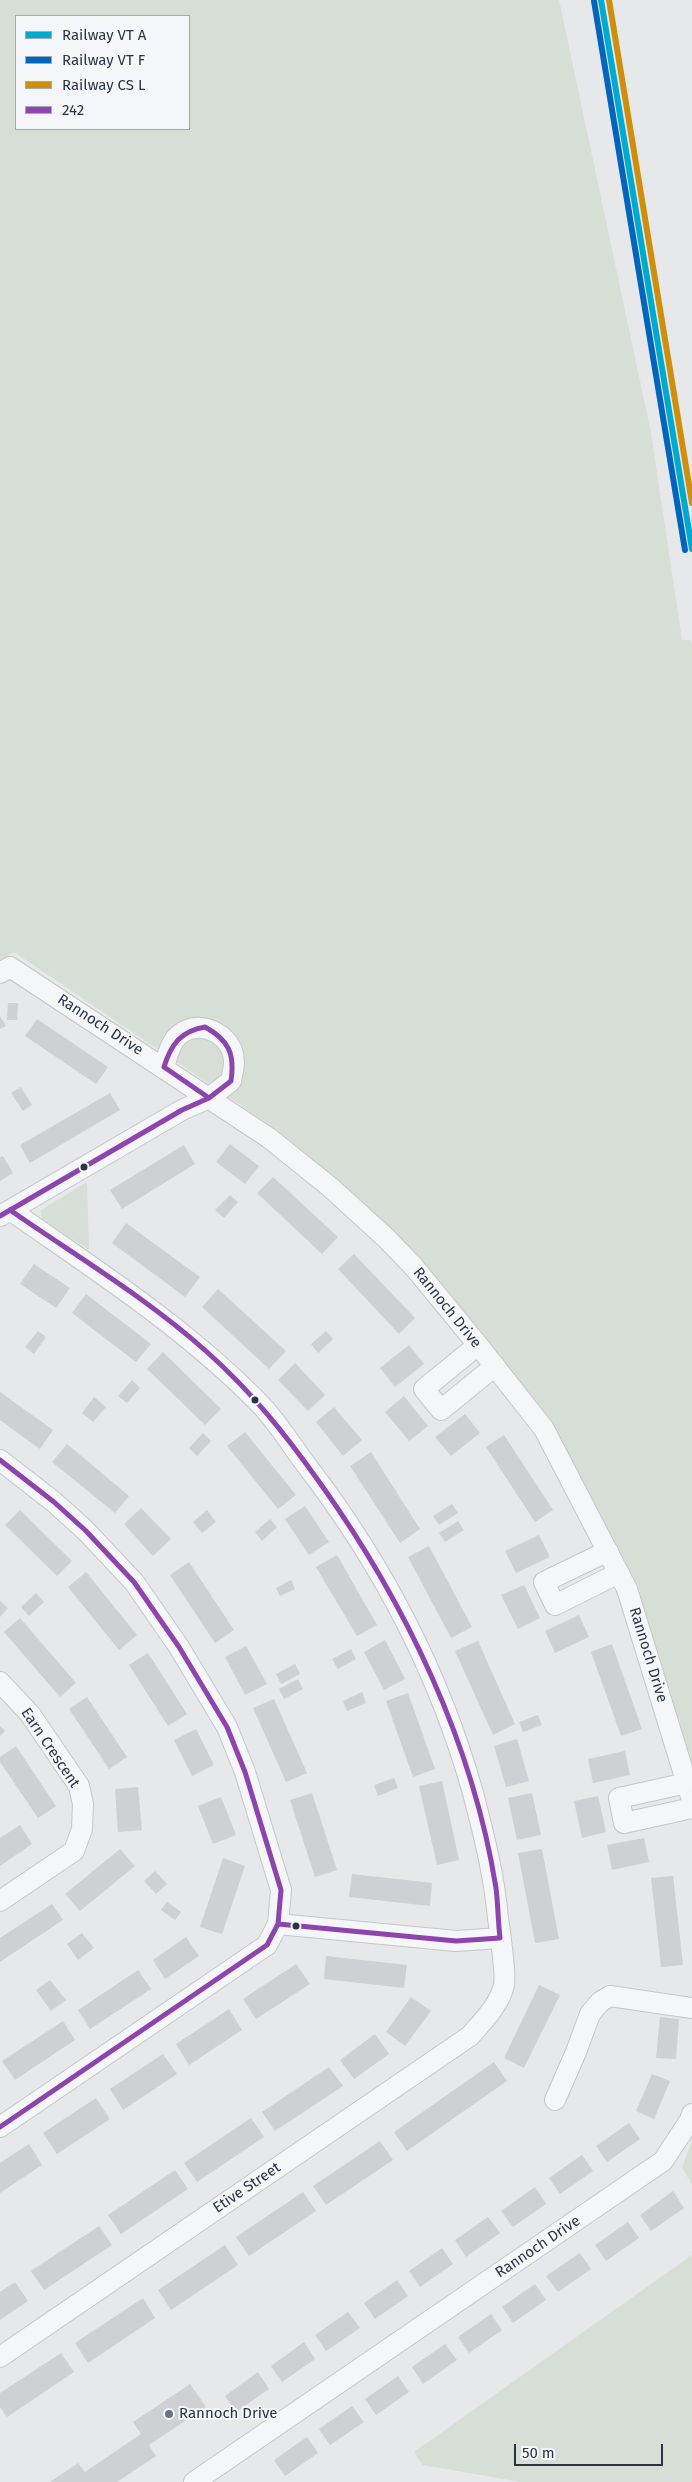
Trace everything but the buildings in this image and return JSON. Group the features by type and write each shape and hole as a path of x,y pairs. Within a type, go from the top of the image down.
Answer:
{"street":[{"name":"Rannoch Drive","path":"5,970 164,1067 269,1138 330,1187 386,1238 414,1267 544,1429 608,1551 627,1589 689,1792"},
{"path":"5,1213 182,1110 209,1098 231,1081 235,1060 229,1044 215,1032 205,1026 194,1027 176,1037 169,1050 164,1067"},
{"name":"Etive Street","path":"0,2357 470,2036 490,2014 504,1984 495,1881 462,1756 444,1704 423,1655 385,1580 346,1516 263,1407 205,1351 152,1309 5,1213"},
{"path":"478,1346 424,1389 441,1410 495,1366"},
{"path":"0,1460 54,1502 85,1530 134,1582 179,1647 227,1727 244,1772 281,1890 278,1924 267,1945 0,2127"},
{"path":"608,1551 544,1582 555,1605 619,1573"},
{"name":"Earn Crescent","path":"0,1682 30,1714 79,1786 83,1804 82,1829 74,1851 0,1901"},
{"path":"689,1792 619,1798 624,1823 692,1808"},
{"path":"278,1924 456,1941 500,1938"},
{"path":"554,2100 576,2052 590,2014 600,2002 610,1996 692,2008"},
{"name":"Rannoch Drive","path":"194,2482 215,2476 663,2161 692,2114"}],"shaded area":[{"path":"0,0 559,0 651,433 682,640 691,640 692,643 692,1774 635,1581 552,1424 480,1330 390,1228 276,1129 14,952 0,960"},
{"path":"87,1182 89,1250 42,1219 41,1210"},
{"path":"692,2141 692,2184 682,2168"},
{"path":"692,2255 692,2482 520,2482 423,2465 414,2452"}],"transit line":[{"path":"601,0 692,549"},
{"path":"609,0 692,503"},
{"path":"594,1 685,550"},
{"name":"242","path":"205,1027 220,1037 225,1043 231,1055 232,1063 231,1081 209,1098 164,1067 174,1045 183,1035 205,1027"},
{"name":"242","path":"0,1216 182,1110 209,1098"},
{"name":"242","path":"10,1210 136,1295 184,1332 223,1367 267,1414 320,1483 380,1576 407,1625 453,1728 471,1780 485,1834 496,1888 500,1938 456,1941 278,1924"},
{"name":"242","path":"0,1460 54,1502 85,1530 134,1582 179,1647 227,1727 245,1772 281,1890 278,1924 267,1945 0,2127"}],"place":[{"name":"Rannoch Drive","path":"169,2414"}]}
